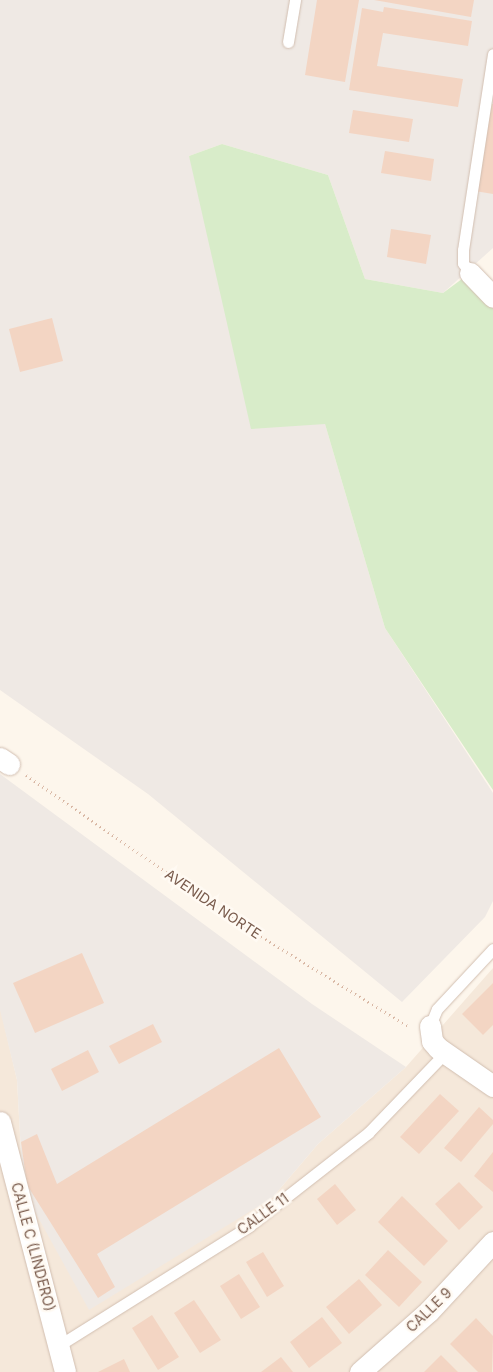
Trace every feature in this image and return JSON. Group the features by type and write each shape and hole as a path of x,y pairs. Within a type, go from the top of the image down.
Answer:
{"street":[{"path":"470,273 493,297"},
{"path":"436,1040 493,1086"},
{"name":"CALLE C (LINDERO)","path":"0,1122 65,1372"},
{"name":"CALLE 9","path":"360,1372 429,1311 493,1242"}],"lane":[{"path":"288,42 295,0"},
{"path":"470,273 463,263 463,250 493,54"},
{"name":"CALLE 11","path":"58,1346 249,1226 368,1133 436,1040 437,1009 493,949"}],"path":[{"name":"AVENIDA NORTE","path":"5,761 244,926 436,1040"}],"shaded area":[{"path":"0,0 493,0 493,248 443,293 365,279 328,175 222,144 189,156 325,424 385,628 493,793 493,901 485,917 402,1002 148,794 0,690"},
{"path":"0,774 312,1004 406,1067 318,1144 272,1198 89,1310 23,1190 17,1080 0,1010"},
{"path":"493,968 493,1372 0,1372 0,1007 17,1080 23,1190 272,1198 318,1144 406,1067"}],"green space":[{"path":"222,144 328,175 365,279 443,293 470,273 493,301 493,790 385,628 325,424 251,429 189,156"}],"building":[{"path":"317,0 359,0 345,82 305,75"},
{"path":"374,0 474,0 471,17"},
{"path":"384,7 472,21 468,46 383,33 377,66 463,79 458,107 349,90 362,8 383,12"},
{"path":"493,104 493,194 475,191"},
{"path":"353,110 413,119 409,142 349,133"},
{"path":"385,151 434,159 431,181 381,173"},
{"path":"391,229 431,235 426,264 387,257"},
{"path":"52,318 63,361 20,372 9,329"},
{"path":"82,953 104,1003 35,1033 13,983"},
{"path":"493,983 493,1025 483,1035 462,1014"},
{"path":"153,1024 162,1042 119,1064 109,1046"},
{"path":"279,1048 321,1117 97,1254 115,1287 98,1298 27,1185 21,1142 37,1134 57,1184"},
{"path":"88,1050 99,1072 62,1091 51,1069"},
{"path":"440,1094 459,1111 419,1154 400,1137"},
{"path":"479,1107 493,1120 493,1124 461,1162 444,1148"},
{"path":"493,1152 493,1192 474,1176"},
{"path":"459,1182 483,1207 459,1230 435,1204"},
{"path":"335,1184 356,1210 337,1225 317,1199"},
{"path":"402,1196 448,1241 424,1266 378,1222"},
{"path":"388,1250 422,1282 399,1307 365,1275"},
{"path":"263,1252 284,1286 267,1297 246,1262"},
{"path":"239,1274 260,1307 241,1319 220,1286"},
{"path":"359,1279 382,1305 349,1334 326,1307"},
{"path":"194,1300 221,1340 200,1353 174,1313"},
{"path":"152,1315 179,1357 158,1370 132,1328"},
{"path":"322,1317 342,1343 309,1368 290,1342"},
{"path":"476,1318 493,1336 492,1372 478,1372 450,1344"},
{"path":"441,1355 458,1372 424,1372"},
{"path":"281,1357 293,1372 261,1372"},
{"path":"124,1359 130,1372 98,1372"}]}
